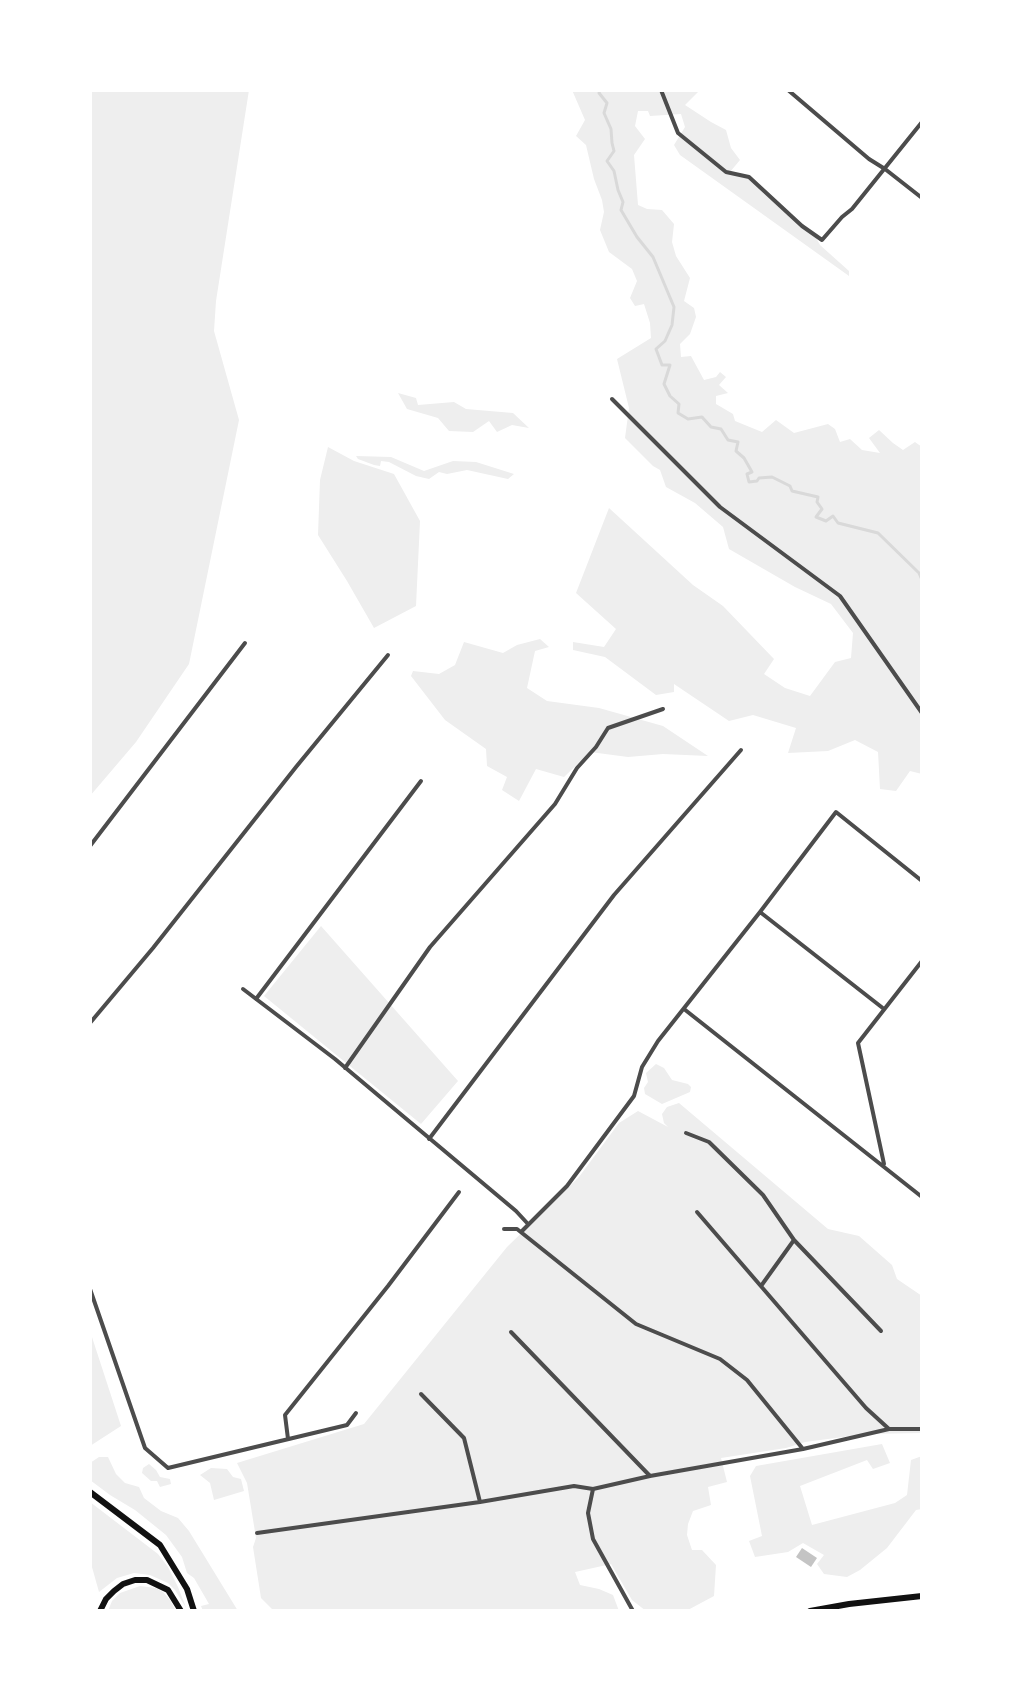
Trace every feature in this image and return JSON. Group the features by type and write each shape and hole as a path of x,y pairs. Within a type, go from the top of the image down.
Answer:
{"main road":[{"path":"90,1492 160,1545 187,1589 194,1611"},
{"path":"100,1611 114,1591 135,1580 147,1580 168,1590 181,1611"},
{"path":"810,1611 922,1596"},
{"path":"849,1604 862,1611"}],"street":[{"path":"661,90 678,133 726,172 749,177 802,226 822,240 852,209 922,122"},
{"path":"788,90 869,159 922,198"},
{"path":"612,399 720,507 840,596 922,713"},
{"path":"90,846 245,643"},
{"path":"90,1023 388,655"},
{"path":"345,1068 430,947 555,804 577,768 608,728 663,709"},
{"path":"429,1139 614,895 741,750"},
{"path":"256,999 421,781"},
{"path":"521,1232 567,1186 634,1096 642,1067 658,1041 836,812 922,881"},
{"path":"760,912 884,1009"},
{"path":"884,1167 858,1043 922,961"},
{"path":"243,989 345,1068 528,1224"},
{"path":"684,1009 922,1197"},
{"path":"686,1133 709,1142 763,1195 794,1240 881,1331"},
{"path":"288,1439 285,1415 459,1192"},
{"path":"697,1212 866,1408 889,1429"},
{"path":"504,1229 517,1229 636,1324 720,1359 747,1380 803,1449"},
{"path":"761,1286 794,1240"},
{"path":"90,1289 145,1448 168,1468 347,1425 356,1413"},
{"path":"511,1332 650,1476"},
{"path":"421,1394 464,1438 480,1502"},
{"path":"257,1533 574,1486 593,1489 803,1449 889,1429 922,1429"},
{"path":"593,1489 588,1513 593,1539 633,1611"}],"shaded area":[{"path":"90,90 249,90 214,331 239,420 189,664 136,742 90,796"},
{"path":"572,90 700,90 685,105 726,130 731,148 740,160 730,172 749,177 764,194 814,234 820,245 849,271 849,276 680,155 674,145 685,127 681,114 650,116 648,111 638,111 635,126 645,139 634,155 638,205 662,210 674,224 672,242 676,256 690,278 684,301 694,308 696,317 690,334 680,344 681,357 691,356 704,380 716,377 720,372 726,377 719,385 728,393 716,396 716,404 733,414 735,421 762,432 776,420 794,433 828,424 835,429 840,442 850,439 862,450 880,453 869,438 879,430 903,450 915,442 922,447 922,774 910,771 896,791 880,789 878,752 855,740 828,751 788,753 796,728 753,715 729,721 674,684 674,692 656,695 605,657 573,650 573,642 604,647 616,629 576,593 609,508 693,585 723,606 774,659 764,674 785,688 810,696 835,662 851,658 853,633 831,604 729,549 723,527 695,503 666,487 660,470 625,438 629,408 617,359 651,338 650,323 644,304 635,306 630,298 637,281 632,269 609,252 600,230 604,212 602,200 586,145 576,136 585,120"},
{"path":"398,393 416,398 418,405 454,402 466,409 513,413 529,428 512,425 497,432 489,421 473,432 449,431 438,418 407,409"},
{"path":"328,447 354,461 394,474 420,521 416,606 374,628 318,535 320,480"},
{"path":"356,456 391,457 424,471 453,461 476,462 514,474 508,479 467,470 447,474 439,472 429,479 389,462 381,461 380,466 374,465"},
{"path":"540,639 549,647 535,651 527,688 547,701 599,708 663,726 708,756 663,754 628,757 590,752 564,777 536,769 519,801 502,790 507,777 487,766 486,749 445,720 411,676 413,671 439,674 455,665 464,642 503,653 517,645"},
{"path":"321,926 458,1081 421,1124 264,996"},
{"path":"656,1064 664,1068 672,1080 688,1084 690,1092 662,1104 645,1094 644,1088 648,1082 646,1073"},
{"path":"679,1103 828,1229 859,1236 892,1265 897,1279 922,1296 922,1433 866,1434 721,1458 727,1482 708,1487 711,1505 693,1511 687,1535 692,1550 702,1550 716,1565 714,1596 686,1611 646,1611 632,1600 611,1564 575,1572 580,1585 613,1595 619,1611 269,1611 272,1609 261,1598 247,1483 237,1463 364,1424 507,1247 579,1177 619,1123 638,1111 668,1127 662,1114 667,1107"},
{"path":"90,1331 121,1426 90,1446"},
{"path":"882,1444 890,1463 873,1469 867,1460 800,1486 812,1525 895,1503 907,1495 911,1460 922,1456 922,1509 916,1510 887,1548 847,1577 824,1574 817,1564 824,1555 803,1543 788,1552 755,1557 749,1541 762,1536 750,1476 756,1466"},
{"path":"99,1457 108,1457 116,1474 125,1483 139,1487 144,1498 161,1511 178,1518 238,1611 203,1611 201,1606 209,1604 166,1535 90,1480 90,1463"},
{"path":"149,1464 160,1477 170,1479 171,1484 160,1487 157,1481 151,1481 142,1473"},
{"path":"211,1468 227,1469 233,1477 241,1479 244,1491 214,1500 210,1483 200,1475"},
{"path":"90,1502 158,1554 168,1567 186,1608 168,1583 150,1575 134,1573 117,1578 99,1592 90,1560"},
{"path":"140,1586 163,1592 176,1611 108,1611 120,1593"}],"building":[{"path":"802,1548 817,1558 811,1567 796,1557"}],"waterway":[{"path":"600,90 607,103 604,113 611,129 614,151 607,161 614,171 623,202 621,210 653,257 674,307 672,325 665,341 656,349 662,365 670,365 664,384 679,404 678,413 688,419 702,417 711,427 721,429 728,440 738,442 736,451 752,472 747,474 749,482 772,477 790,486 792,491 818,497 817,502 822,509 816,517 826,521 833,516 838,523 878,533 919,573 922,580"}]}
